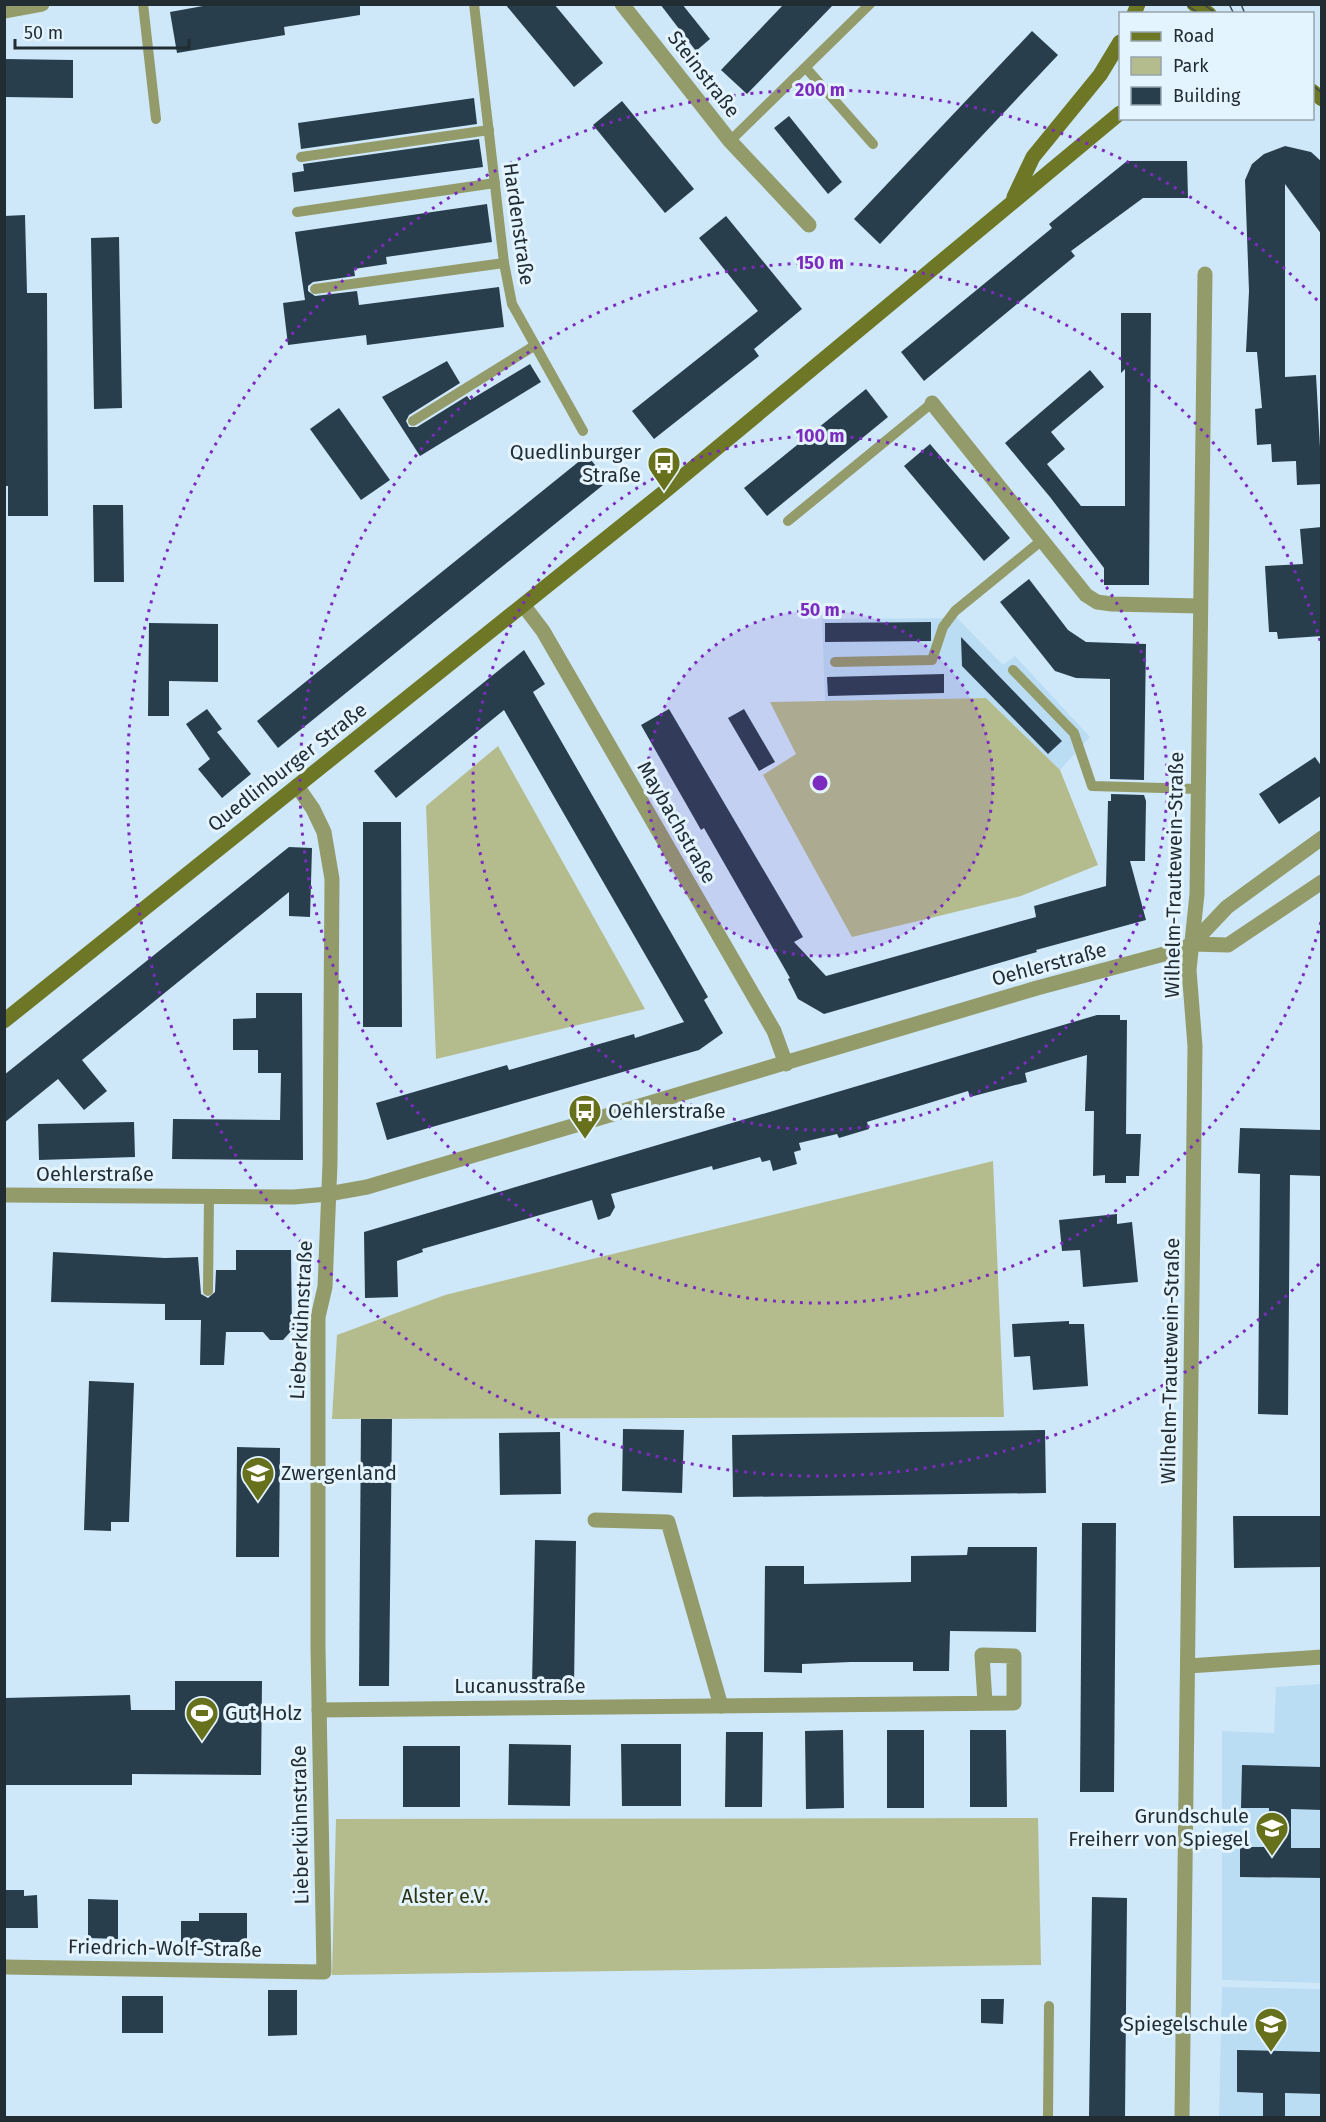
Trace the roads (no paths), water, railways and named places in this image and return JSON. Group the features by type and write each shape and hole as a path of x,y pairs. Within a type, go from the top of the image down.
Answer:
{"main road":[{"name":"Quedlinburger Straße","path":"1012,202 1033,157 1100,75 1119,44"},
{"name":"Quedlinburger Straße","path":"4,1021 524,606 1119,113"}],"street":[{"path":"4,10 42,4"},
{"name":"Steinstraße","path":"622,4 730,141 809,225"},
{"name":"Wilhelm-Trautewein-Straße","path":"1182,2118 1195,1046 1189,970 1197,894 1205,274"},
{"path":"932,403 1086,595 1097,602 1199,606"},
{"name":"Maybachstraße","path":"524,606 543,631 774,1031 786,1064"},
{"name":"Lieberkühnstraße","path":"297,786 313,808 324,832 332,879 328,1194 325,1287 318,1317 319,1710 324,1972"},
{"name":"Oehlerstraße","path":"1192,944 1227,907 1322,838"},
{"name":"Oehlerstraße","path":"4,1195 328,1194 367,1187 1037,988 1163,956 1192,944 1228,945 1322,882"},
{"path":"595,1520 668,1522 721,1706"},
{"path":"1188,1666 1322,1657"},
{"name":"Lucanusstraße","path":"319,1710 985,1702"},
{"name":"Friedrich-Wolf-Straße","path":"4,1967 324,1972"}],"lane":[{"path":"143,4 156,119"},
{"name":"Hardenstraße","path":"474,4 504,262 512,304 584,431"},
{"name":"Steinstraße","path":"730,141 870,4"},
{"path":"806,68 873,144"},
{"path":"301,157 489,130"},
{"path":"297,212 495,183"},
{"path":"315,289 504,262"},
{"path":"413,421 534,346"},
{"path":"788,521 932,403"},
{"path":"835,662 932,660 943,627 955,611 1041,540"},
{"path":"1014,670 1074,733 1092,786 1198,789"},
{"path":"208,1290 209,1196"},
{"path":"1048,2118 1049,2006"}],"tram line":[{"path":"1185,4 1197,12"},
{"path":"1203,4 1214,12"},
{"path":"1229,4 1233,12"},
{"path":"1241,4 1244,12"},
{"path":"1314,87 1322,93"}],"place":[{"name":"Quedlinburger Straße","path":"664,492"},
{"name":"Oehlerstraße","path":"585,1140"},
{"name":"Zwergenland","path":"258,1502"},
{"name":"Gut Holz","path":"202,1742"},
{"name":"Grundschule Freiherr von Spiegel","path":"1272,1857"},
{"name":"Spiegelschule","path":"1271,2053"}],"park label":[{"name":"Alster e.V.","path":"445,1896"}]}
